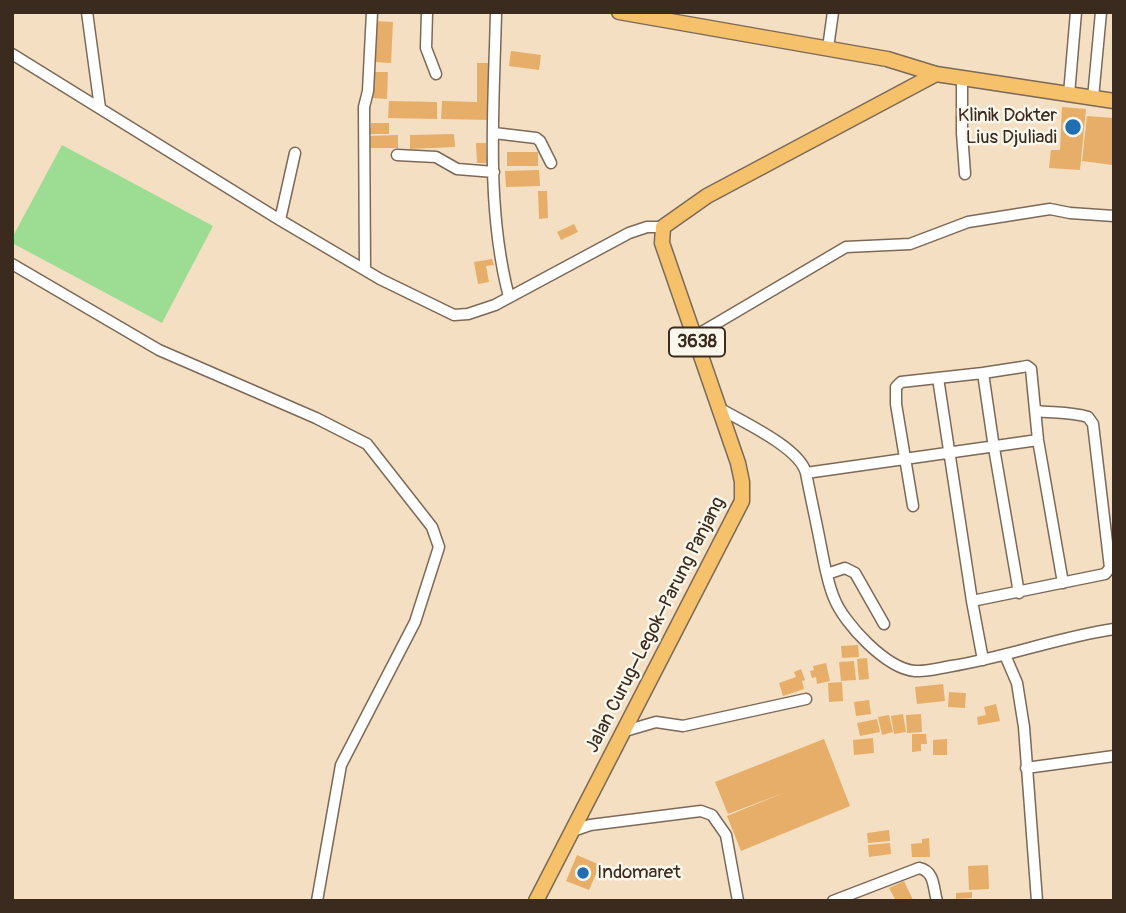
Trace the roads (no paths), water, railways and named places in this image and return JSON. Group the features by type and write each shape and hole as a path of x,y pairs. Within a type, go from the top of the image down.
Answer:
{"main road":[{"path":"619,12 887,59 936,74 1114,101"},
{"path":"663,227 707,196 936,74"},
{"name":"Jalan Curug–Legok–Parung Panjang","path":"536,901 742,501 738,463 662,243 663,227"}],"street":[{"path":"87,12 100,108"},
{"path":"365,270 364,107 368,91 372,12"},
{"path":"427,12 426,48 436,74"},
{"path":"496,12 495,216 499,261 509,297"},
{"path":"828,48 833,12"},
{"path":"1069,94 1076,12"},
{"path":"1093,98 1101,12"},
{"path":"12,54 280,220 365,270 454,315 480,310 509,297 629,233 647,226 663,227"},
{"path":"965,174 961,100 962,83 967,79"},
{"path":"494,133 536,138 551,163"},
{"path":"280,220 295,153"},
{"path":"397,155 436,157 457,169 494,172"},
{"path":"695,336 846,247 910,244 968,222 1050,209 1114,216"},
{"path":"12,264 159,350 316,418 367,444 432,527 439,547 415,622 341,765 317,901"},
{"path":"913,506 896,387 901,382 1027,366 1031,369 1038,440 1063,583"},
{"path":"983,373 1019,593"},
{"path":"938,378 983,660"},
{"path":"721,409 797,457 806,473 834,600 849,622 879,653 904,668 924,671 1114,629"},
{"path":"972,601 1105,573 1111,566 1094,433 1088,417 1036,411"},
{"path":"806,473 1038,440"},
{"path":"827,574 845,568 855,573 884,624"},
{"path":"1005,655 1017,683 1024,727 1037,901"},
{"path":"625,731 656,722 683,726 806,699"},
{"path":"1026,768 1114,756"},
{"path":"570,832 590,825 701,811 712,815 726,835 738,901"},
{"path":"833,901 919,868 925,869 931,875 937,901"}],"place":[{"name":"Klinik Dokter Lius Djuliadi","path":"1073,127"},
{"name":"Indomaret","path":"583,873"}]}
